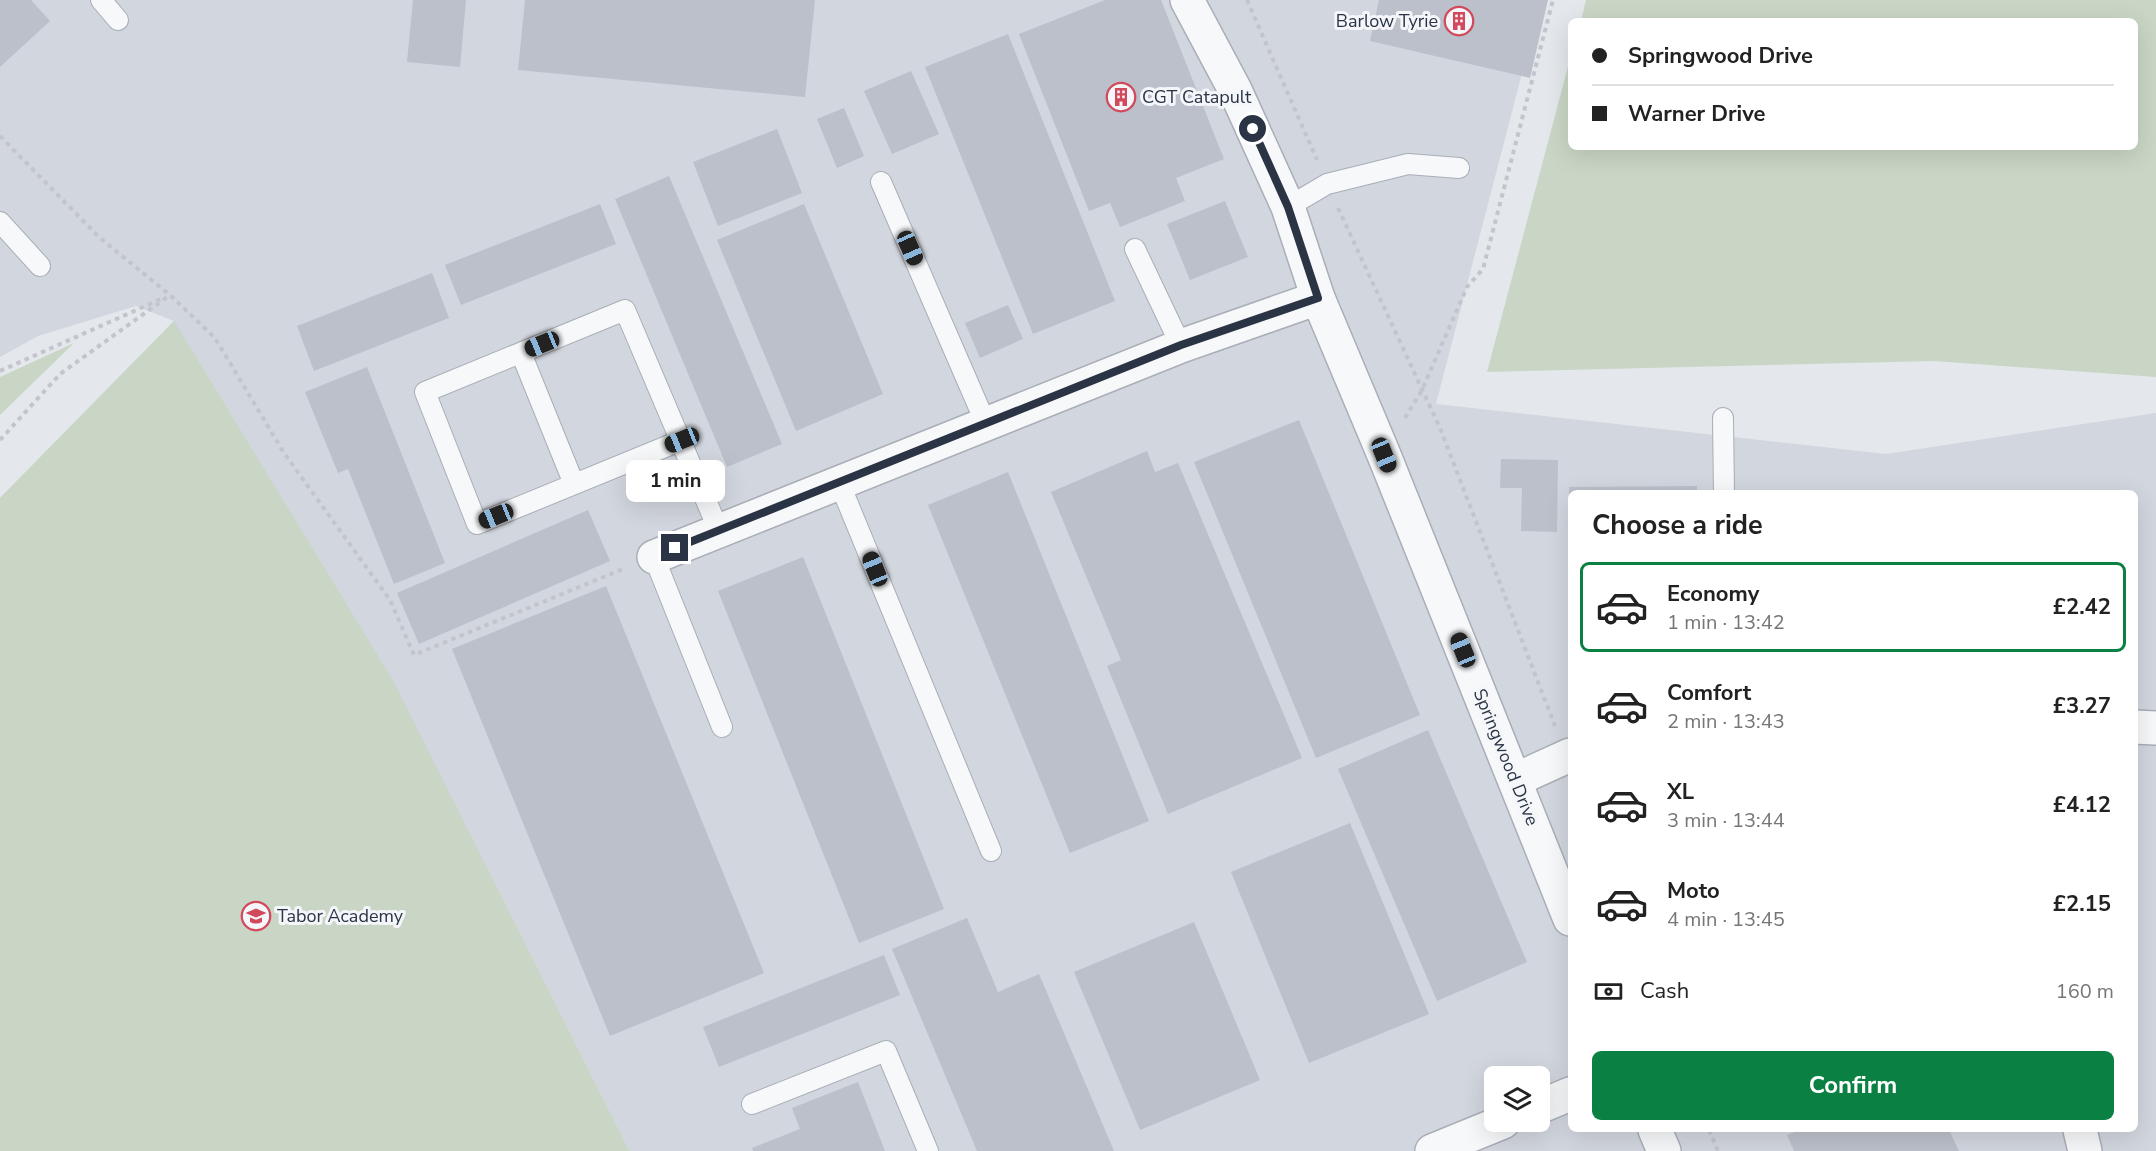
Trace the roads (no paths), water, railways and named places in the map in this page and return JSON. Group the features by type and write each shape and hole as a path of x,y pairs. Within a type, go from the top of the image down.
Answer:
{"street":[{"name":"Springwood Drive","path":"1187,0 1235,90 1288,207 1318,298 1384,455 1568,913"},
{"path":"654,557 1181,345 1318,298"},
{"path":"2138,727 2156,728"},
{"path":"1515,780 1568,756"},
{"path":"1550,1102 1568,1095"},
{"path":"1432,1151 1484,1130"},
{"path":"1656,1132 1664,1151"},
{"path":"2080,1132 2085,1151"}],"lane":[{"path":"101,0 118,20"},
{"path":"1288,207 1328,184 1407,164 1459,168"},
{"path":"881,182 986,424"},
{"path":"0,222 40,266"},
{"path":"1135,249 1181,345"},
{"path":"682,440 477,524 425,392 626,310 682,440 719,531"},
{"path":"521,353 574,484"},
{"path":"1723,418 1724,490"},
{"path":"839,483 991,851"},
{"path":"654,557 723,727"},
{"path":"752,1104 886,1051 928,1151"}],"place":[{"name":"Barlow Tyrie","path":"1459,21"},
{"name":"CGT Catapult","path":"1121,97"},
{"name":"Tabor Academy","path":"256,916"}]}
